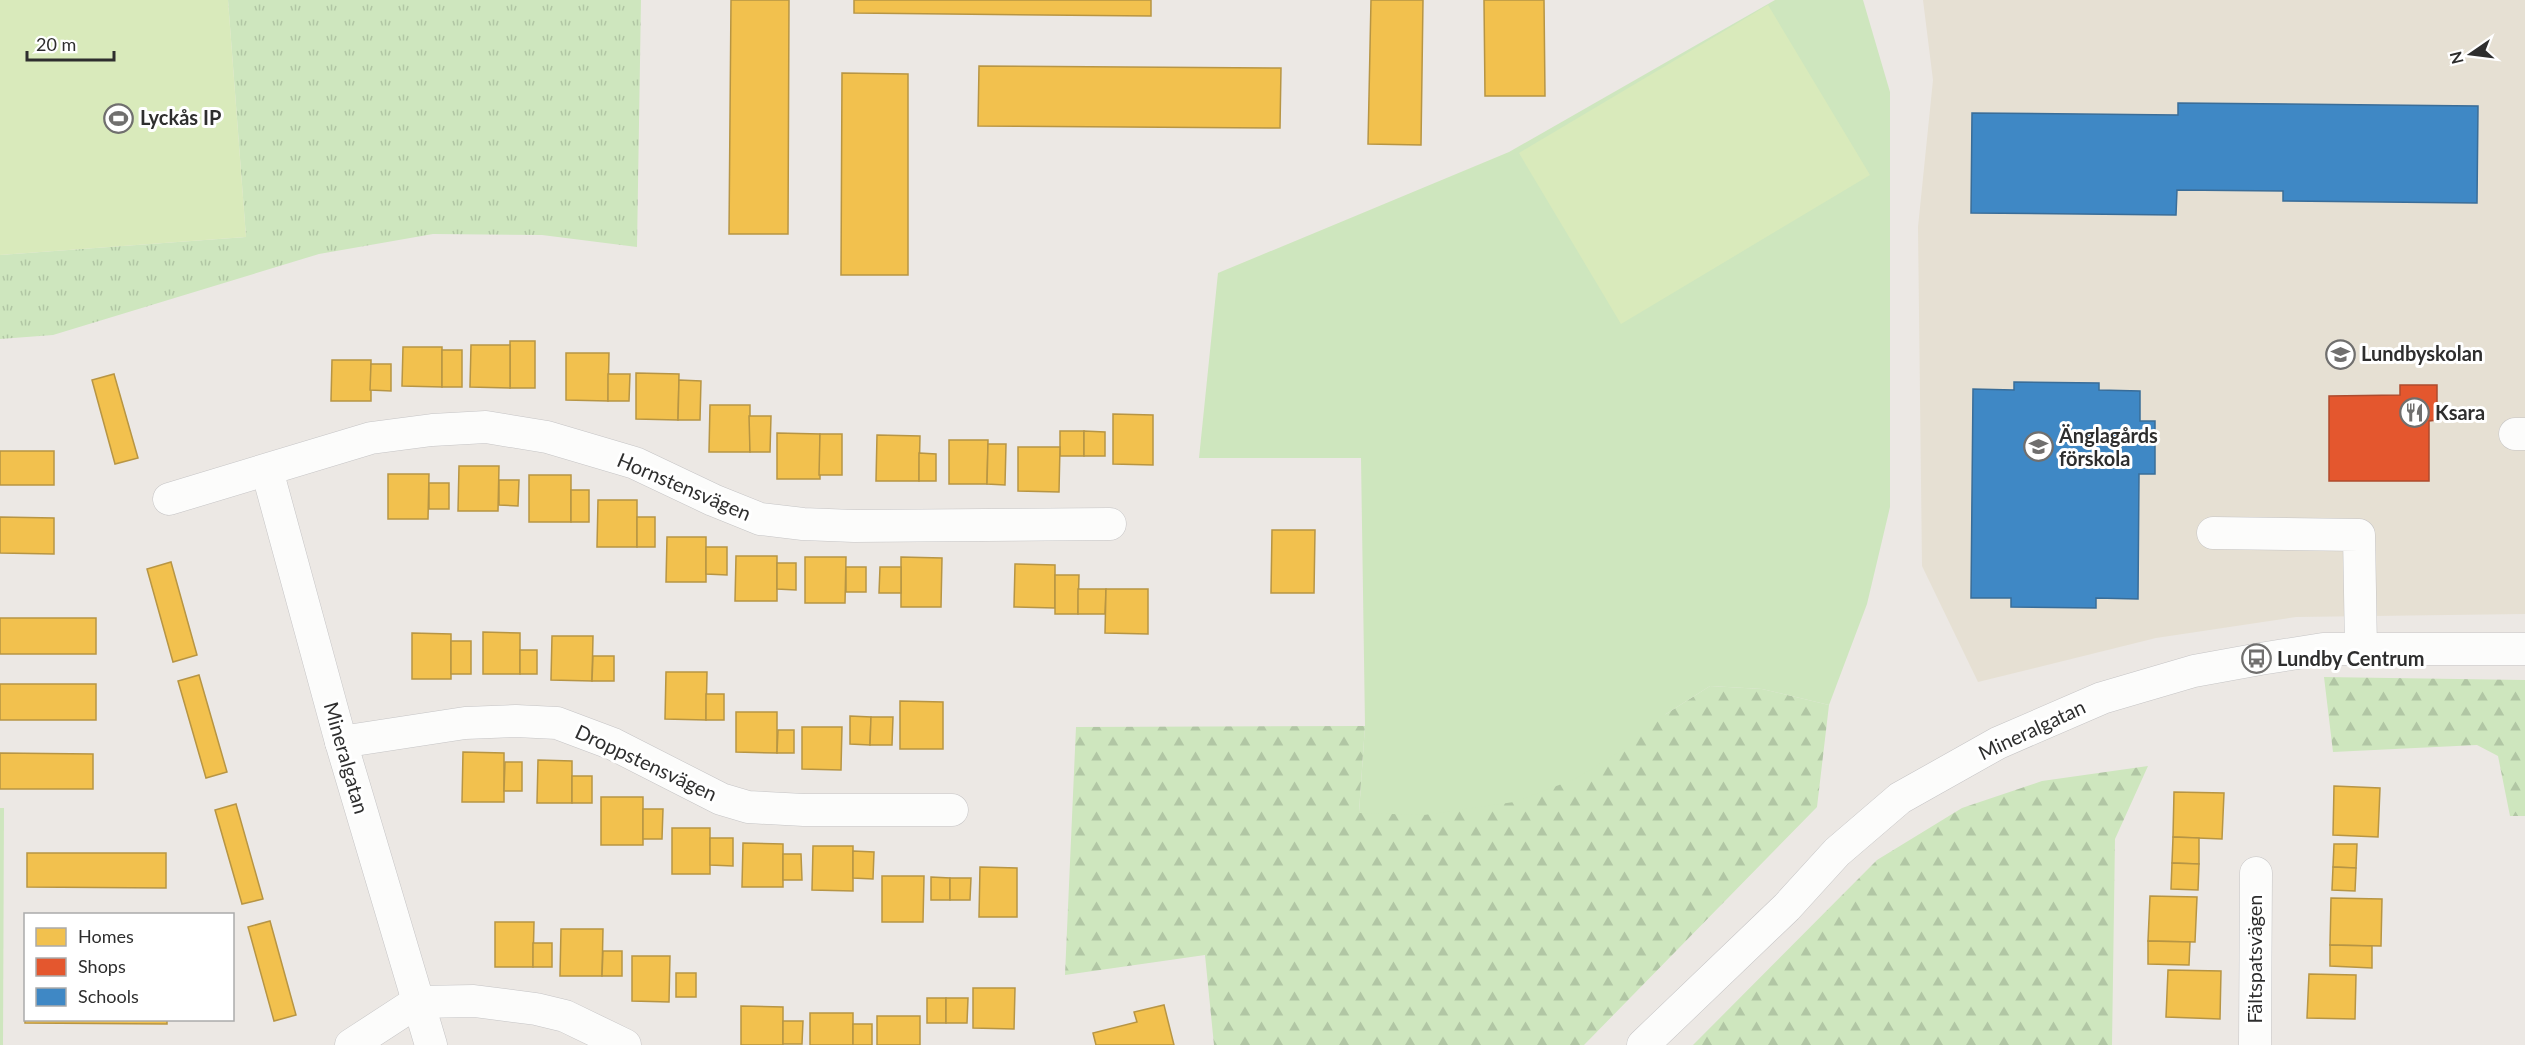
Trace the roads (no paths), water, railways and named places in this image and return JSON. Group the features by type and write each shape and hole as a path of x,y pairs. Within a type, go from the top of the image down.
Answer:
{"street":[{"name":"Hornstensvägen","path":"169,498 371,438 432,430 486,427 547,436 635,463 713,500 760,519 854,526 1110,524"},
{"name":"Mineralgatan","path":"267,470 341,742 431,1045"},
{"path":"2213,533 2359,535 2361,649"},
{"name":"Mineralgatan","path":"1643,1045 1787,907 1837,852 1900,798 1998,743 2102,698 2194,671 2323,649 2525,649"},
{"name":"Droppstensvägen","path":"341,742 465,723 516,721 557,723 613,744 721,799 748,807 804,810 952,810"},
{"name":"Fältspatsvägen","path":"2255,1045 2256,873"},
{"path":"351,1045 417,1002 474,1001 536,1009 565,1016 625,1045"}],"place":[{"name":"Lyckås IP","path":"119,118"},
{"name":"Lundbyskolan","path":"2340,354"},
{"name":"Ksara","path":"2414,413"},
{"name":"Änglagårds förskola","path":"2038,447"},
{"name":"Lundby Centrum","path":"2256,659"}]}
